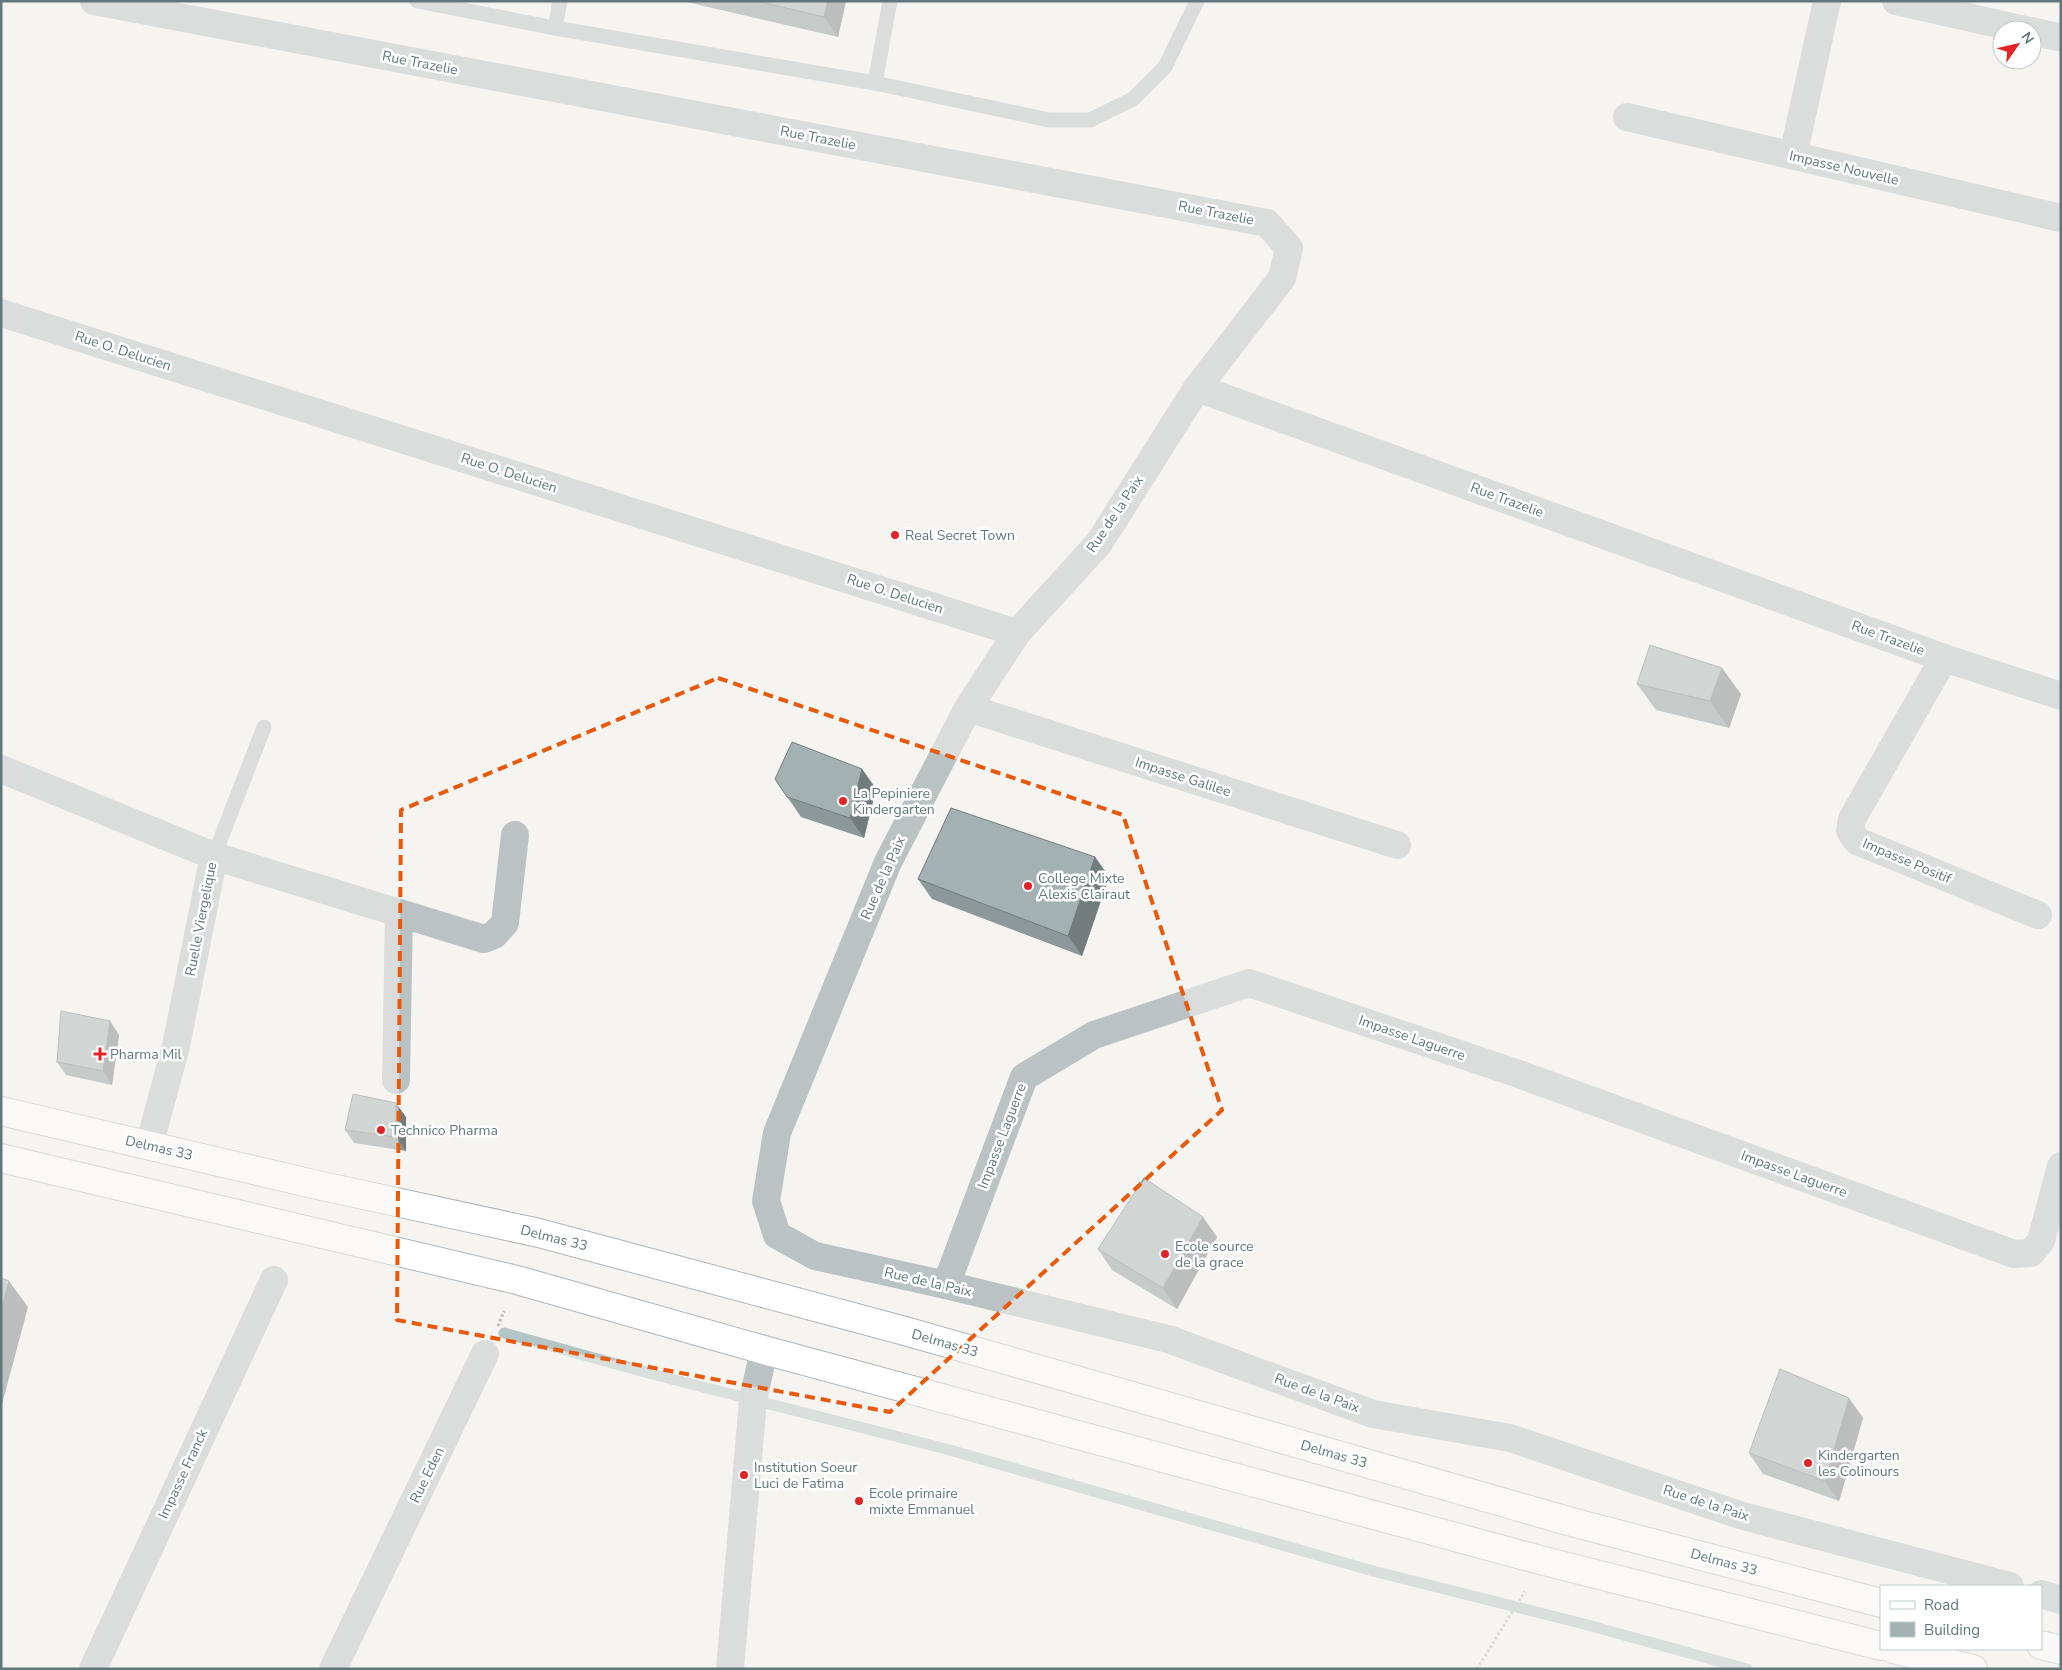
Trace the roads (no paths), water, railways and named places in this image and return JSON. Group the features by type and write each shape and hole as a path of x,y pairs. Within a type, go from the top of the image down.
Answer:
{"main road":[{"name":"Delmas 33","path":"1,1111 539,1233 914,1334 1568,1521 1880,1603"},
{"path":"1,1158 517,1280 764,1350 1544,1561 1880,1646"},
{"path":"2042,1645 2061,1650"},
{"path":"1897,1650 1972,1669"}],"street":[{"name":"Rue Trazelie","path":"94,1 1267,223 1288,248 1282,278 1197,388 1944,658 2061,696"},
{"path":"1793,156 1827,1"},
{"path":"1896,1 1992,23"},
{"path":"2042,34 2061,38"},
{"name":"Impasse Nouvelle","path":"1627,118 2061,218"},
{"name":"Rue O. Delucien","path":"1,312 1017,633"},
{"name":"Rue de la Paix","path":"1197,388 1098,543 1017,633 968,708 888,862 776,1133 766,1201 778,1235 815,1256 946,1285 1168,1340 1373,1414 1510,1438 1743,1516 2006,1585"},
{"name":"Impasse Positif","path":"1944,658 1852,819 1850,831 1857,841 2038,915"},
{"name":"Impasse Galilee","path":"968,708 1397,845"},
{"name":"Ruelle Viergelique","path":"1,769 214,856 176,1046 149,1146"},
{"path":"214,856 484,939 494,935 505,923 515,835"},
{"path":"396,1080 399,914"},
{"name":"Impasse Laguerre","path":"946,1285 1024,1077 1094,1035 1249,983 1513,1072 2014,1254 2031,1253 2041,1241 2061,1166"},
{"name":"Impasse Franck","path":"92,1669 274,1280"},
{"path":"730,1669 753,1400 764,1350"},
{"name":"Rue Eden","path":"333,1669 485,1354"},
{"path":"2042,1594 2061,1600"}],"lane":[{"path":"417,1 554,28 875,83 1049,120 1090,120 1133,99 1165,67 1197,1"},
{"path":"554,28 560,1"},
{"path":"875,83 890,1"},
{"path":"214,856 264,727"}],"waterway":[{"path":"504,1333 652,1374 946,1449 1373,1571 1584,1624 1747,1669"}],"place":[{"name":"Real Secret Town","path":"895,535"},
{"name":"La Pepiniere Kindergarten","path":"843,801"},
{"name":"College Mixte Alexis Clairaut","path":"1028,886"},
{"name":"Pharma Mil","path":"100,1054"},
{"name":"Technico Pharma","path":"381,1130"},
{"name":"Ecole source de la grace","path":"1165,1254"},
{"name":"Kindergarten les Colinours","path":"1808,1463"},
{"name":"Institution Soeur Luci de Fatima","path":"744,1475"},
{"name":"Ecole primaire mixte Emmanuel","path":"859,1501"}]}
